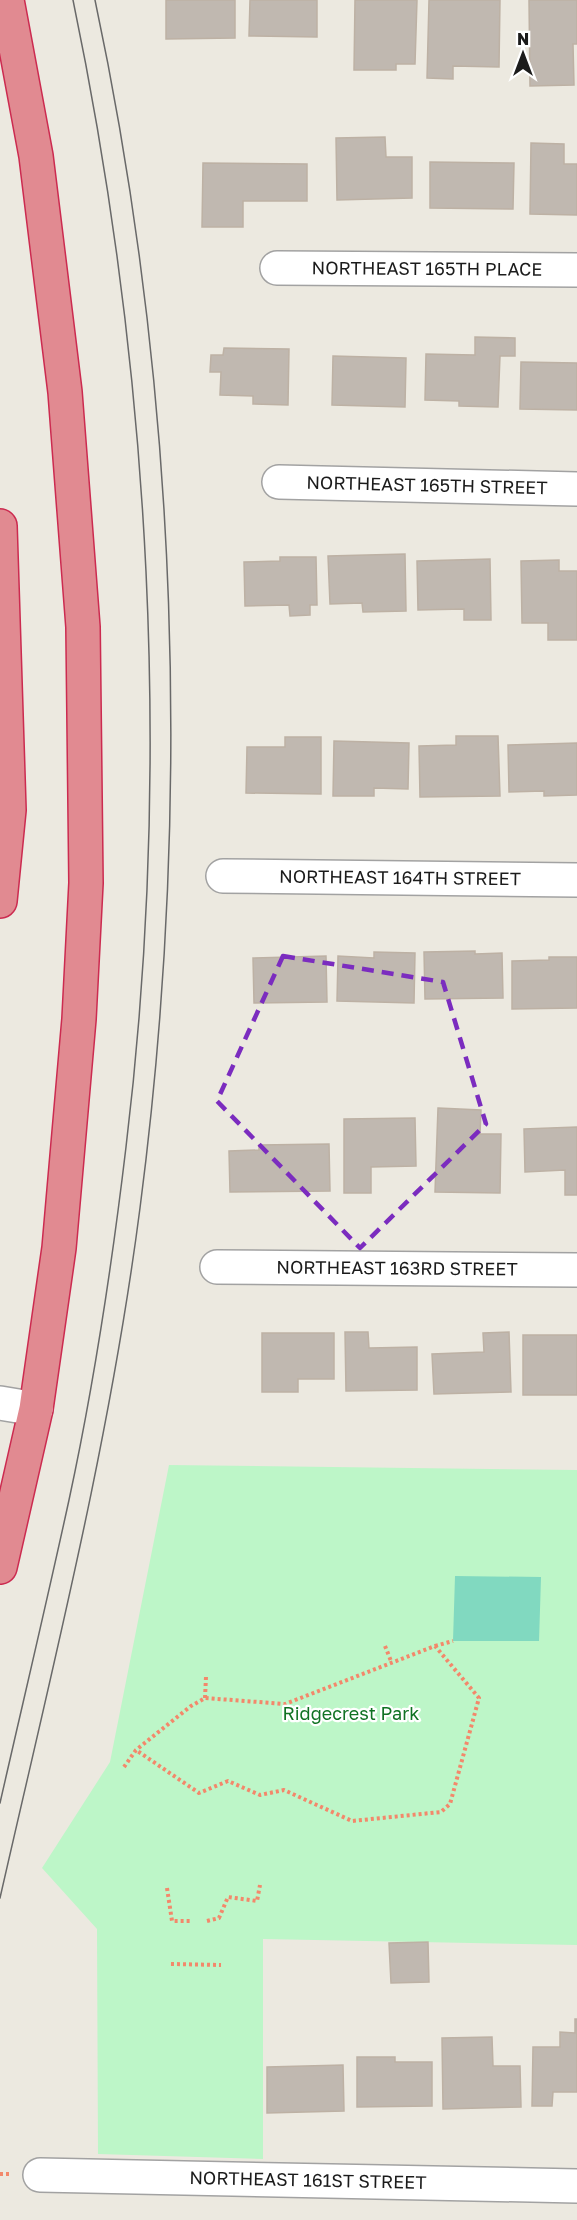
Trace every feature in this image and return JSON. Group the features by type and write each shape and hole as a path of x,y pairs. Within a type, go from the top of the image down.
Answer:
{"highway":[{"path":"0,1567 36,1409 59,1248 79,1019 86,883 83,627 62,369 36,156 7,0"},
{"path":"0,526 9,810 0,901"}],"street":[{"name":"NORTHEAST 165TH PLACE","path":"277,268 577,270"},
{"name":"NORTHEAST 165TH STREET","path":"279,482 577,489"},
{"name":"NORTHEAST 164TH STREET","path":"223,876 577,880"},
{"name":"NORTHEAST 163RD STREET","path":"218,1267 577,1270"},
{"path":"0,1402 36,1409"},
{"name":"NORTHEAST 161ST STREET","path":"40,2175 577,2186"}],"path":[{"path":"124,1767 136,1750 191,1706 205,1698 285,1704 391,1661 453,1641"},
{"path":"385,1646 391,1661"},
{"path":"136,1750 199,1793 228,1781 260,1796 284,1790 352,1821 441,1812 450,1804 479,1698 435,1646"},
{"path":"205,1698 206,1677"},
{"path":"207,1921 219,1918 228,1897 257,1900 260,1885"},
{"path":"167,1888 172,1921 192,1921"},
{"path":"171,1964 221,1965"}],"highlighted area":[{"path":"283,956 443,982 486,1124 360,1248 217,1101"}],"green space":[{"name":"Ridgecrest Park","path":"169,1465 577,1470 577,1945 263,1939 263,2159 98,2154 97,1929 42,1868 110,1762"},
{"path":"455,1576 541,1577 539,1641 453,1641"}],"building":[{"path":"166,0 235,0 235,38 166,39"},
{"path":"250,0 317,0 317,37 249,36"},
{"path":"355,0 417,0 415,64 396,64 396,70 354,70"},
{"path":"429,0 500,0 499,67 453,66 453,79 427,78"},
{"path":"529,0 577,0 577,44 573,44 574,85 530,86"},
{"path":"385,137 386,157 412,157 412,198 337,200 336,138"},
{"path":"531,143 564,144 564,164 577,164 577,215 530,214"},
{"path":"430,162 514,163 513,209 430,208"},
{"path":"203,163 307,164 307,201 243,201 243,227 202,227"},
{"path":"475,337 515,338 515,356 500,356 498,407 459,406 459,401 425,400 426,354 475,355"},
{"path":"224,348 289,349 288,405 253,404 253,396 220,395 221,372 210,372 211,355 223,355"},
{"path":"333,356 406,358 405,407 332,405"},
{"path":"521,362 577,363 577,410 520,409"},
{"path":"405,554 406,611 363,612 362,603 330,604 328,556"},
{"path":"280,557 316,557 317,605 310,605 310,615 290,616 289,605 245,606 244,562 280,561"},
{"path":"490,559 491,620 464,620 464,609 418,610 417,561"},
{"path":"559,560 559,571 577,571 577,640 548,640 548,623 522,623 521,561"},
{"path":"456,736 498,736 500,796 420,797 419,746 456,745"},
{"path":"285,737 321,737 321,794 246,793 247,747 285,747"},
{"path":"334,741 409,743 408,789 374,788 374,796 333,796"},
{"path":"577,743 577,795 544,796 544,791 509,792 508,745"},
{"path":"475,951 475,954 502,953 503,998 425,999 424,952"},
{"path":"374,952 415,953 414,1003 337,1001 338,956 374,958"},
{"path":"326,956 327,1002 254,1003 253,958"},
{"path":"549,957 577,957 577,1008 512,1009 512,961 549,960"},
{"path":"438,1108 481,1110 480,1134 501,1134 500,1193 435,1192"},
{"path":"415,1118 416,1166 371,1167 371,1193 344,1193 344,1119"},
{"path":"577,1127 577,1195 565,1195 565,1170 525,1172 524,1129"},
{"path":"329,1144 330,1191 230,1192 229,1151 259,1150 259,1145"},
{"path":"345,1332 368,1332 369,1348 417,1347 417,1390 346,1391"},
{"path":"509,1332 511,1392 434,1394 432,1354 484,1352 483,1333"},
{"path":"262,1333 334,1333 334,1379 298,1379 298,1392 262,1392"},
{"path":"523,1335 577,1335 577,1395 523,1395"},
{"path":"428,1942 429,1982 391,1983 389,1943"},
{"path":"575,2019 577,2019 577,2092 553,2092 552,2106 532,2106 533,2047 560,2047 560,2032 575,2033"},
{"path":"492,2037 493,2066 520,2066 521,2107 443,2109 442,2038"},
{"path":"357,2057 395,2057 395,2062 432,2062 432,2106 357,2107"},
{"path":"343,2065 344,2111 267,2113 267,2067"}],"tram line":[{"path":"0,1803 69,1500 102,1324 126,1147 140,1004 148,860 150,716 146,572 136,428 121,284 100,141 73,0"},
{"path":"0,1898 78,1554 128,1295 156,1057 167,906 171,754 168,602 160,450 145,299 123,149 95,0"}]}
